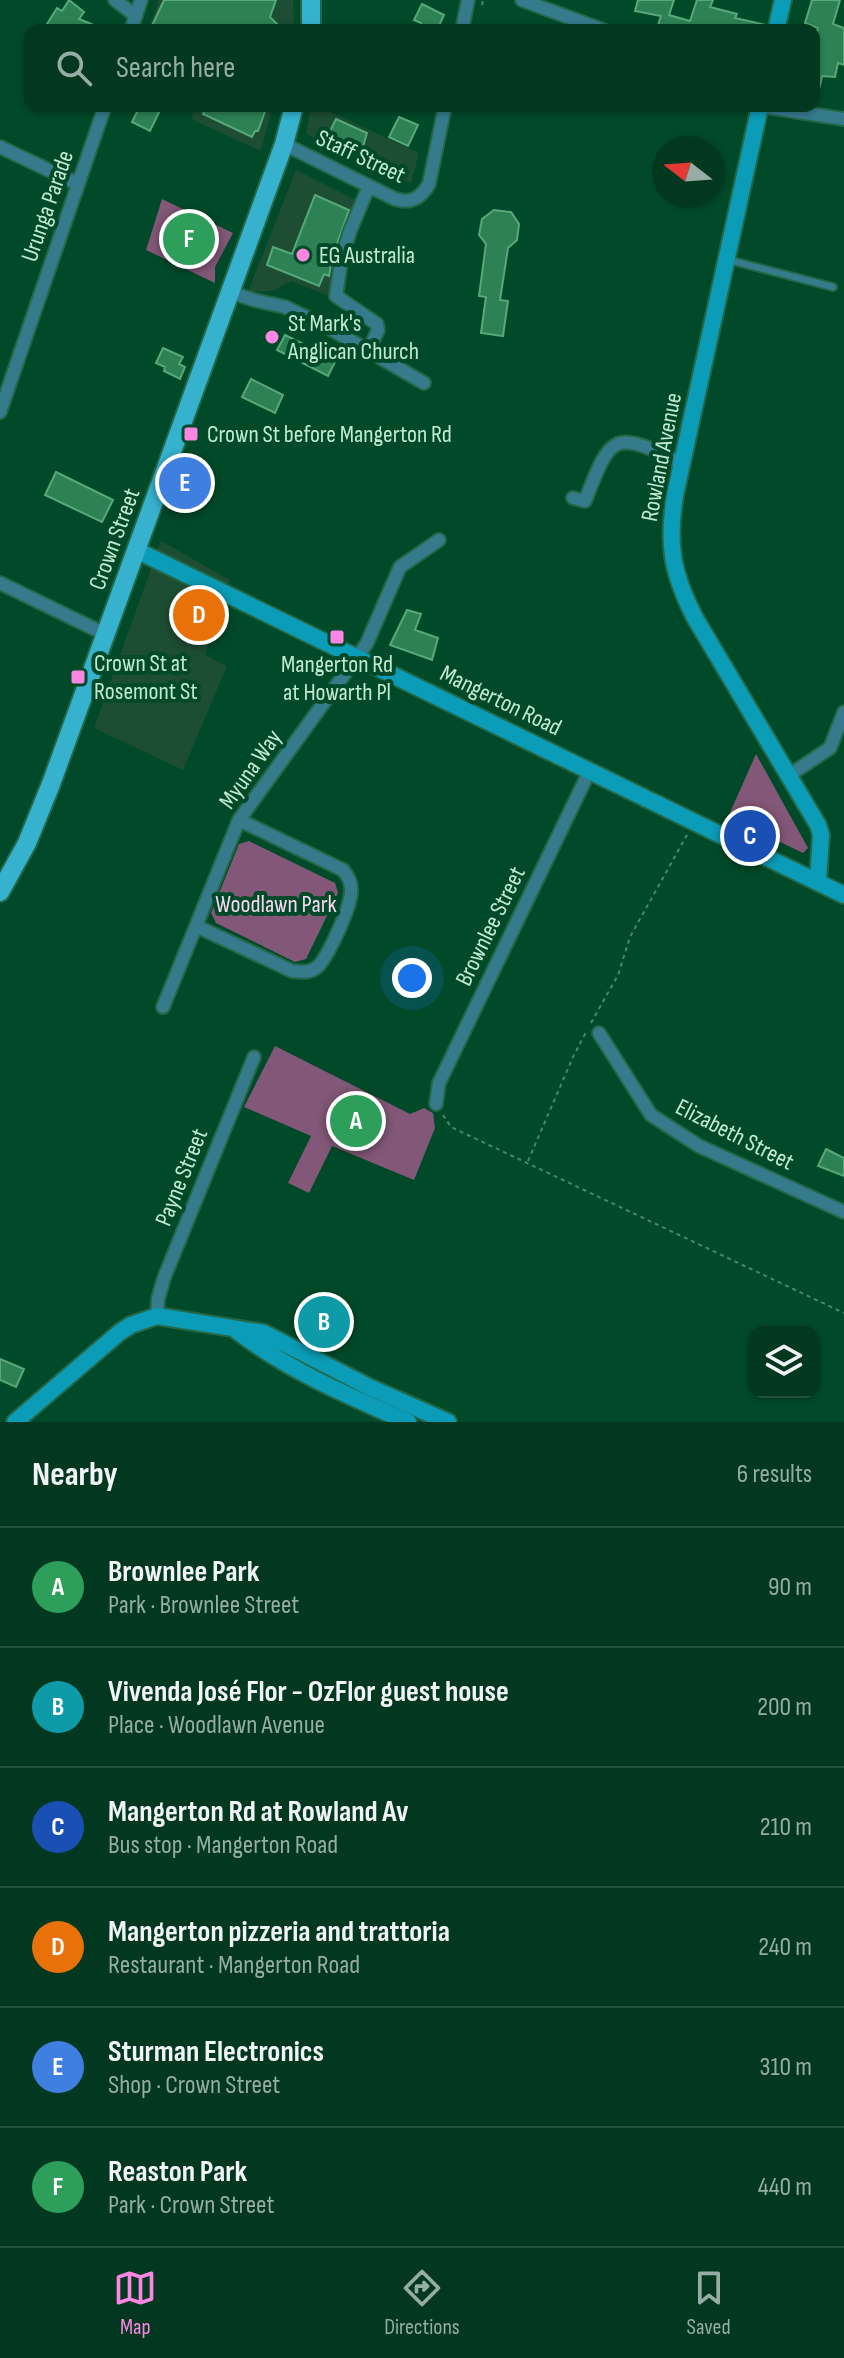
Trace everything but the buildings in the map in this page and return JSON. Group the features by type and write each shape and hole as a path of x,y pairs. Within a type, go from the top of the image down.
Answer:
{"main road":[{"path":"311,0 311,24"},
{"name":"Crown Street","path":"0,892 32,832 284,144 292,112"}],"street":[{"path":"115,0 136,16"},
{"path":"133,24 141,0"},
{"path":"463,24 468,0"},
{"path":"522,0 587,24"},
{"path":"777,24 783,0"},
{"name":"Urunga Parade","path":"0,412 8,369 103,112"},
{"name":"Staff Street","path":"284,144 402,201 423,195 429,184 444,112"},
{"name":"Rowland Avenue","path":"759,112 682,463 670,535 675,570 695,618 818,825 821,842 818,881"},
{"path":"799,112 844,119"},
{"path":"0,147 78,184"},
{"path":"368,352 378,330 377,324 336,296 341,261 350,231 369,186"},
{"path":"230,292 285,307 329,328 424,383"},
{"path":"573,498 585,501 606,452 623,442 639,443 682,463"},
{"name":"Myuna Way","path":"163,1007 239,820 367,643 400,567 439,540"},
{"name":"Mangerton Road","path":"136,550 844,895"},
{"path":"0,583 105,634"},
{"path":"788,776 830,748 844,712"},
{"name":"Brownlee Street","path":"436,1104 439,1083 590,770"},
{"path":"196,926 292,971 307,972 315,969 324,959 349,902 351,884 343,870 239,820"},
{"name":"Elizabeth Street","path":"599,1033 651,1115 699,1146 844,1212"},
{"name":"Payne Street","path":"157,1316 164,1278 254,1057"},
{"path":"15,1422 120,1332 157,1316 264,1333 369,1387 448,1422"},
{"path":"236,1330 256,1346 310,1377 408,1422"}],"lane":[{"path":"726,260 833,287"}],"path":[{"path":"482,5 483,0"},
{"path":"528,1162 573,1057 618,975 630,937 694,821"},
{"path":"436,1104 451,1127 844,1313"}],"shaded area":[{"path":"159,0 293,0 293,24 150,24"},
{"path":"193,112 271,112 261,151 191,119"},
{"path":"310,112 331,112 419,153 411,183 306,134"},
{"path":"296,170 364,204 331,297 291,281 272,291 248,292"},
{"path":"161,541 230,580 205,655 227,666 183,770 94,728"}],"green space":[{"path":"162,199 233,233 215,267 215,283 146,250"},
{"path":"756,754 808,848 803,853 728,817"},
{"name":"Woodlawn Park","path":"249,841 335,883 338,893 306,959 295,962 216,923 211,913 239,844"},
{"path":"275,1046 410,1114 424,1108 433,1113 435,1128 414,1180 332,1146 309,1193 288,1183 311,1136 244,1107"}],"place":[{"name":"Reaston Park","path":"189,239"},
{"name":"EG Australia","path":"303,255"},
{"name":"St Mark's Anglican Church","path":"272,337"},
{"name":"Crown St before Mangerton Rd","path":"191,434"},
{"name":"Sturman Electronics","path":"185,483"},
{"name":"Mangerton pizzeria and trattoria","path":"199,615"},
{"name":"Mangerton Rd at Howarth Pl","path":"337,637"},
{"name":"Crown St at Rosemont St","path":"78,677"},
{"name":"Mangerton Rd at Rowland Av","path":"750,836"},
{"name":"Brownlee Park","path":"356,1121"},
{"name":"Vivenda José Flor - OzFlor guest house","path":"324,1322"}]}
